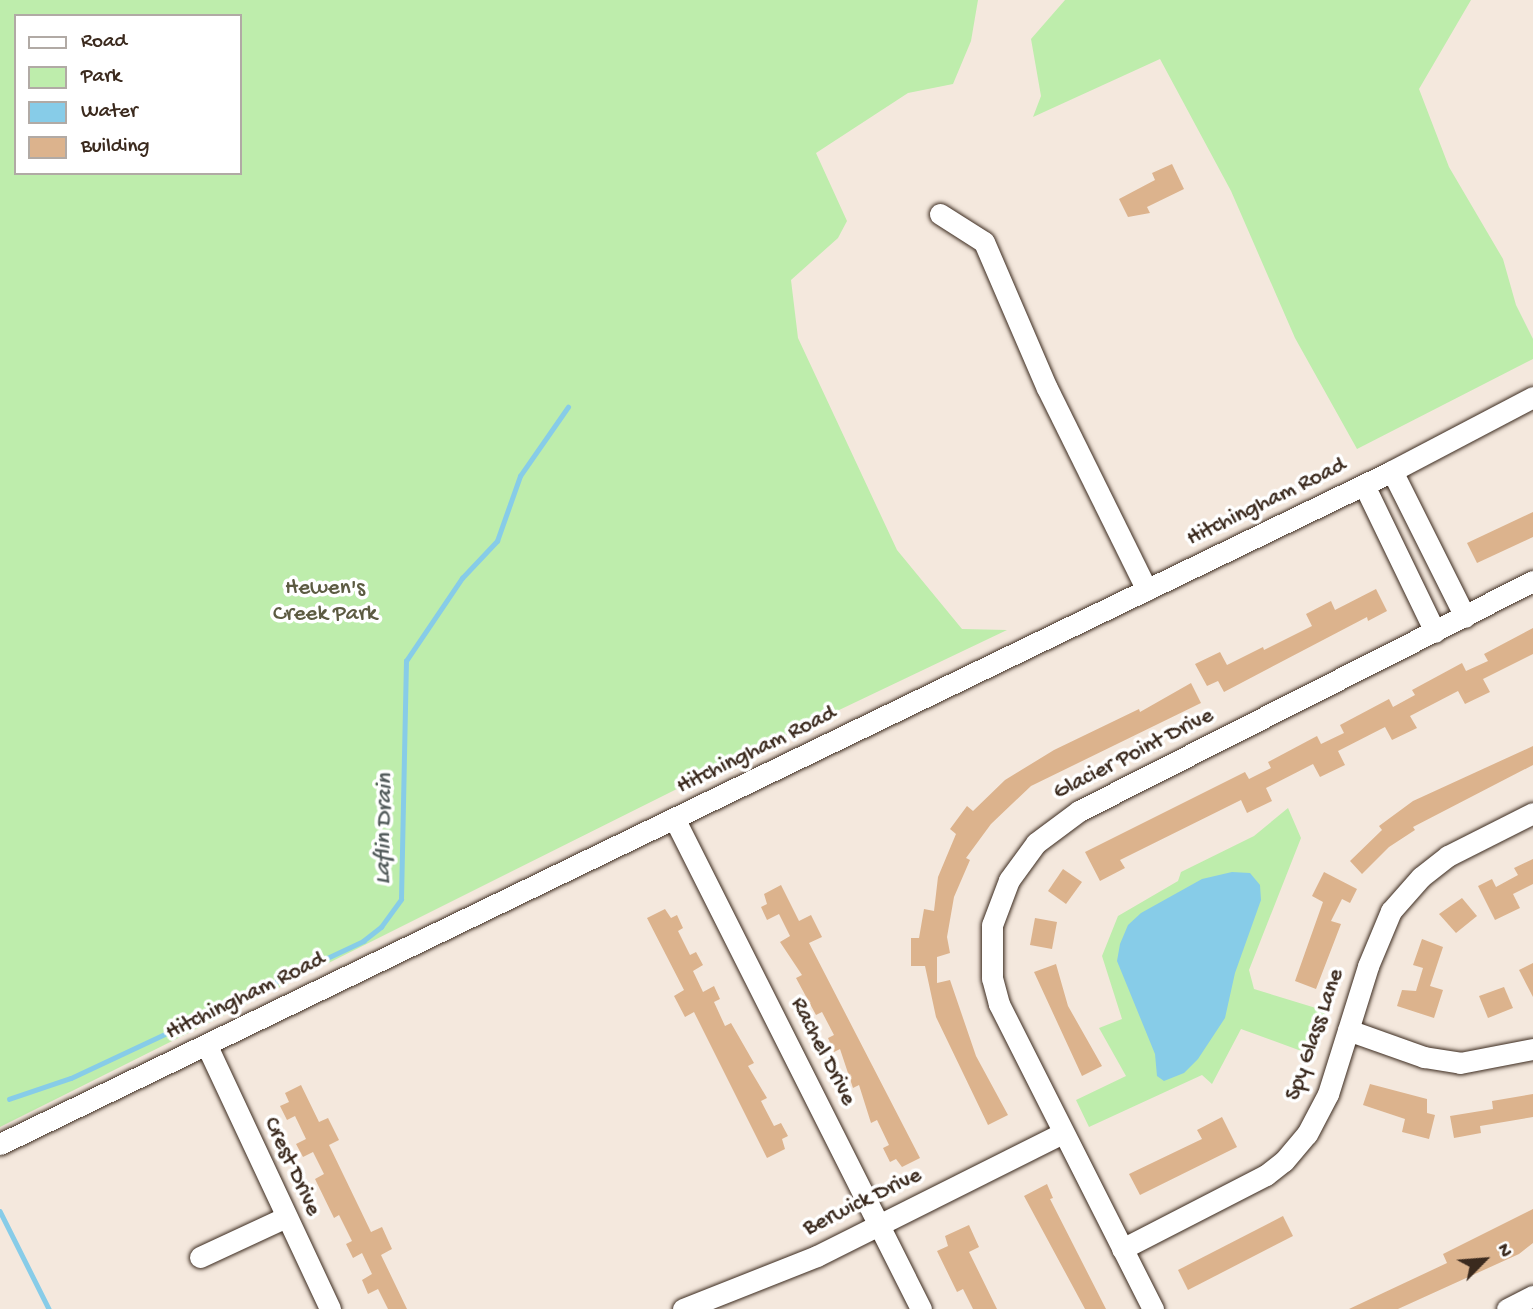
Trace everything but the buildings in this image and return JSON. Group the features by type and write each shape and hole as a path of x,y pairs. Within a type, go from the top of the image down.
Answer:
{"street":[{"path":"940,214 984,242 1047,388 1147,590"},
{"name":"Hitchingham Road","path":"1,1143 207,1046 1364,485 1533,397"},
{"path":"1392,471 1465,617"},
{"path":"1364,485 1435,632"},
{"name":"Glacier Point Drive","path":"1153,1309 1005,1016 992,978 992,925 1021,860 1053,828 1079,811 1533,581"},
{"name":"Spy Glass Lane","path":"1122,1249 1266,1174 1284,1161 1307,1134 1328,1094 1391,911 1407,891 1448,856 1533,813"},
{"name":"Rachel Drive","path":"675,820 921,1309"},
{"path":"1348,1030 1424,1058 1460,1063 1533,1049"},
{"name":"Crest Drive","path":"207,1046 330,1309"},
{"name":"Berwick Drive","path":"691,1308 792,1267 1063,1133"},
{"path":"200,1257 286,1217"},
{"path":"1507,1309 1533,1296"}],"green space":[{"name":"Hewen's Creek Park","path":"0,0 978,0 971,41 953,84 908,93 816,153 847,221 838,238 791,280 798,338 897,550 962,629 1007,630 753,751 0,1127"},
{"path":"1065,0 1471,0 1419,89 1449,167 1503,259 1516,305 1533,339 1533,359 1357,449 1295,338 1231,191 1160,59 1033,117 1041,96 1031,39"},
{"path":"1288,808 1301,838 1249,970 1254,989 1329,1012 1315,1056 1241,1029 1212,1084 1202,1075 1089,1127 1076,1100 1126,1076 1099,1028 1122,1019 1102,956 1118,916 1178,881 1181,872 1254,836"}],"water":[{"path":"1232,872 1250,873 1260,885 1261,900 1235,973 1225,1018 1198,1059 1184,1073 1164,1081 1157,1076 1155,1054 1117,961 1120,944 1128,925 1141,913 1202,879"}],"waterway":[{"name":"Laflin Drain","path":"9,1099 71,1078 363,941 381,927 401,899 406,661 462,578 497,541 520,476 568,407"},
{"path":"0,1211 49,1309"}]}
